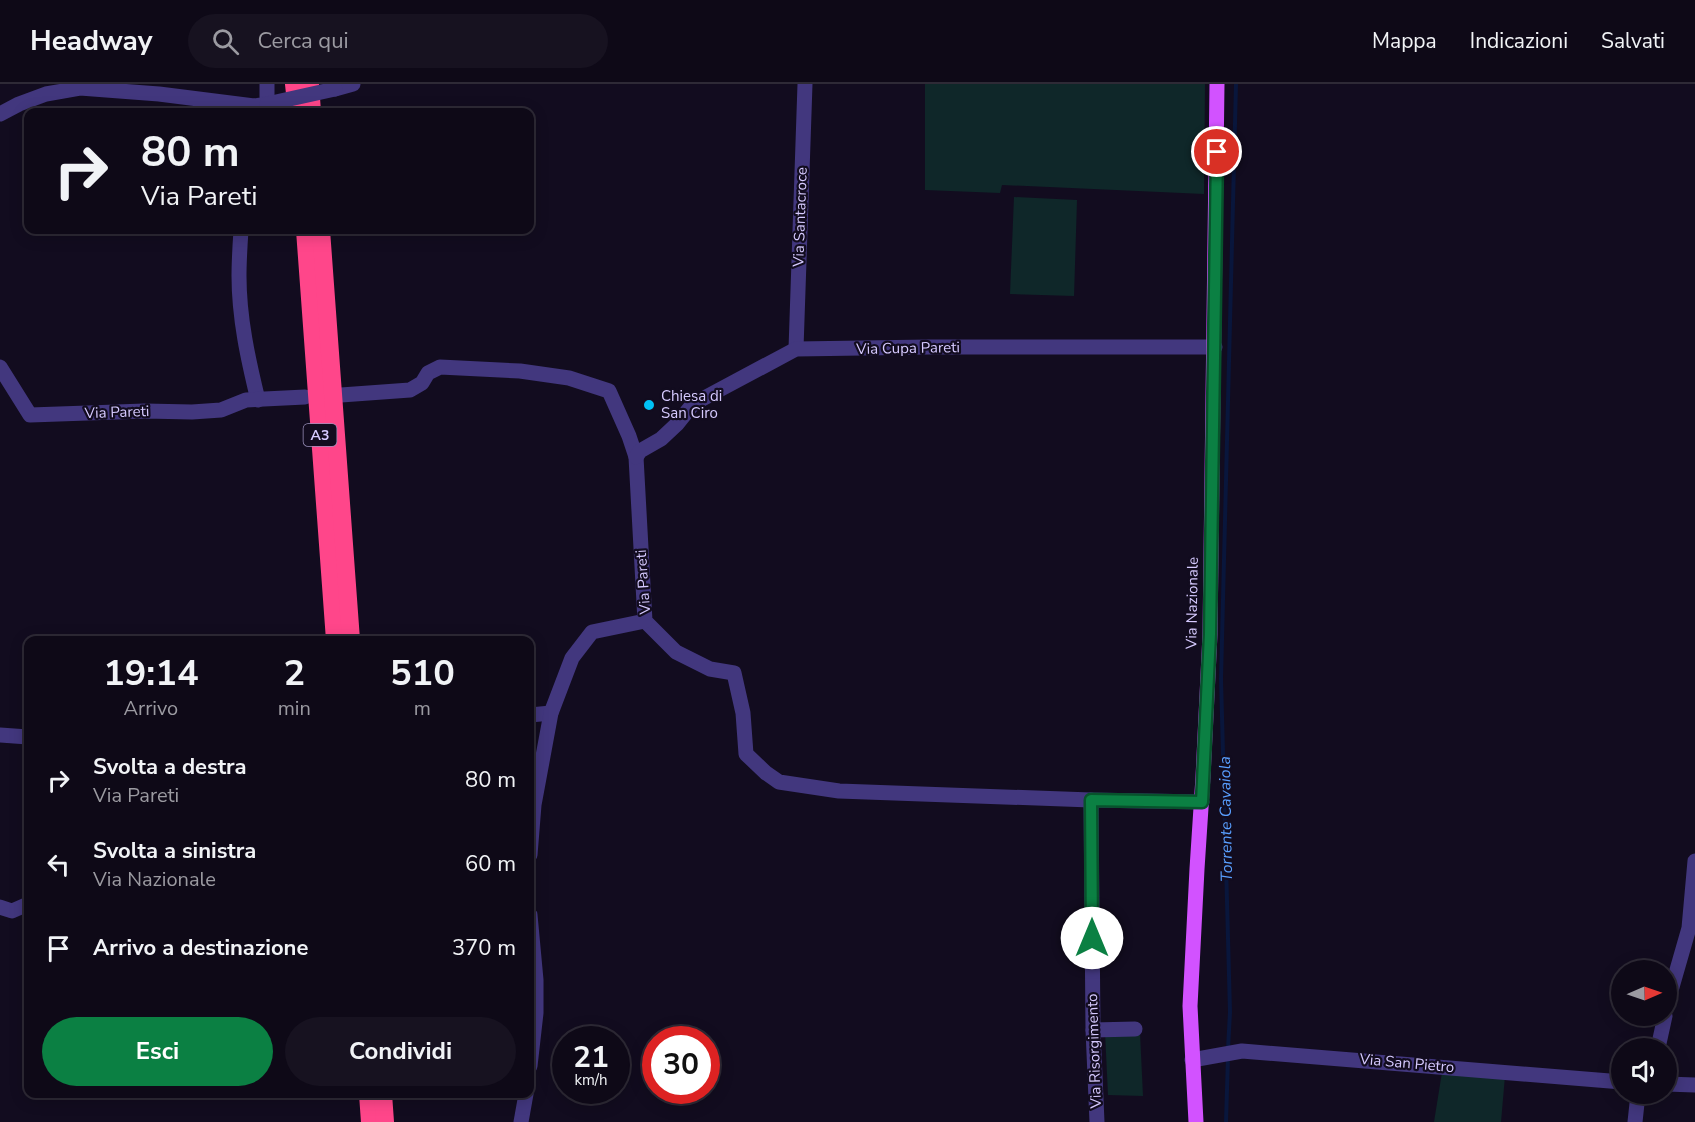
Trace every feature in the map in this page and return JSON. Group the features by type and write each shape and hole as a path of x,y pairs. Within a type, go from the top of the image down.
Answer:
{"highway":[{"path":"294,84 297,108"},
{"path":"310,84 312,108"},
{"name":"A3","path":"305,234 335,636"},
{"name":"A3","path":"321,234 351,636"},
{"path":"368,1098 370,1122"},
{"path":"383,1098 385,1122"}],"main road":[{"name":"Via Nazionale","path":"1196,1122 1190,1006 1210,634 1217,84"}],"street":[{"path":"267,84 267,105"},
{"path":"252,108 353,84"},
{"name":"Via Santacroce","path":"796,349 805,84"},
{"path":"0,114 46,94 80,88 159,94 241,108"},
{"path":"241,234 239,277 246,350 258,400"},
{"name":"Via Cupa Pareti","path":"636,457 640,451 661,439 693,404 796,349 1215,347"},
{"name":"Via Pareti","path":"341,395 410,390 422,383 428,373 440,366 520,371 569,378 609,391 636,457 645,621 676,652 710,669 734,673 743,713 746,754 779,782 838,791 1202,802"},
{"name":"Via Pareti","path":"0,367 30,415 145,411 192,412 221,410 246,400 305,397"},
{"path":"534,805 551,713 572,658 592,633 645,621"},
{"path":"534,715 551,713"},
{"path":"0,735 24,737"},
{"name":"Via Risorgimento","path":"1091,800 1096,1122"},
{"path":"1677,970 1689,928 1695,861"},
{"path":"0,907 12,911 24,906"},
{"path":"534,958 536,1013 534,1031"},
{"path":"1093,1030 1136,1029"},
{"name":"Via San Pietro","path":"1192,1060 1242,1051 1611,1081"},
{"path":"1677,1084 1695,1085"},
{"path":"521,1122 525,1098"},
{"path":"1635,1122 1637,1104"}],"green space":[{"path":"925,84 1205,84 1204,194 1002,185 1000,193 925,190"},
{"path":"1014,197 1077,200 1074,296 1010,294"},
{"path":"1105,1032 1140,1033 1143,1096 1108,1095"},
{"path":"1443,1066 1505,1076 1501,1122 1434,1122"}],"waterway":[{"name":"Torrente Cavaiola","path":"1228,1049 1230,1012 1221,679 1236,84"},
{"name":"Torrente Cavaiola","path":"1226,1122 1228,1057"}],"place":[{"name":"Chiesa di San Ciro","path":"649,405"}],"route":[{"path":"1092,938 1091,800 1202,802 1210,634 1217,152"}]}
